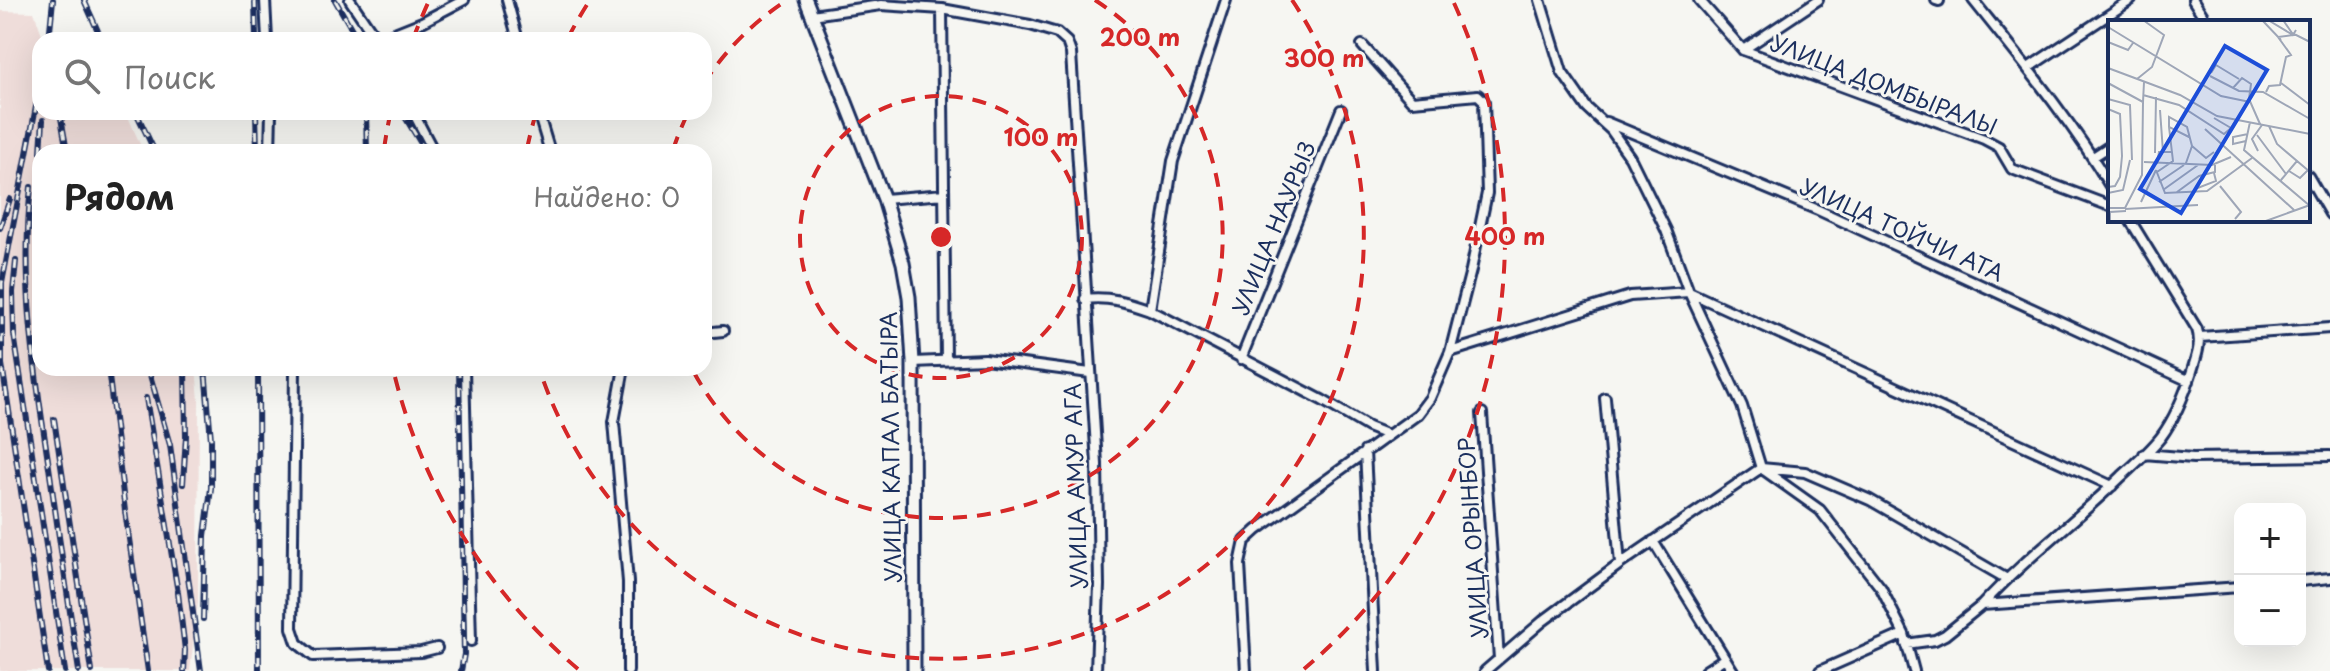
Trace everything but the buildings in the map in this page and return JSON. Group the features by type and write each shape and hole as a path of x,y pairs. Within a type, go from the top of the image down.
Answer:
{"main road":[{"name":"УЛИЦА КАПАЛ БАТЫРА","path":"806,0 884,199 903,263 909,297 913,362 914,671"}],"street":[{"path":"265,0 267,32"},
{"path":"350,0 372,32"},
{"path":"397,32 464,0"},
{"path":"507,0 516,32"},
{"path":"1150,310 1173,161 1226,0"},
{"path":"1540,0 1562,72 1587,108 1611,130 1630,157 1666,230 1689,292 1742,406 1761,468 1820,510 1881,588 1904,634 1914,671"},
{"name":"УЛИЦА ДОМБЫРАЛЫ","path":"1699,0 1743,50 1984,139 1999,147 2012,169 2108,205"},
{"path":"1743,50 1818,0"},
{"path":"1973,0 2028,68 2108,183"},
{"path":"2028,68 2131,0"},
{"path":"2193,0 2206,20"},
{"path":"812,15 881,5 942,9 946,360"},
{"name":"УЛИЦА АМУР АГА","path":"942,9 1057,33 1067,42 1071,53 1097,464 1099,585 1096,671"},
{"path":"1246,671 1240,564 1245,541 1418,414 1430,398 1450,352 1487,193 1484,101 1478,95 1412,101 1362,45"},
{"name":"УЛИЦА НАУРЫЗ","path":"1241,359 1341,110"},
{"name":"УЛИЦА ТОЙЧИ АТА","path":"1598,118 1818,210 2189,381"},
{"path":"270,144 271,120"},
{"path":"418,120 431,144"},
{"path":"540,120 548,144"},
{"path":"2093,157 2108,147"},
{"path":"2310,179 2330,214"},
{"path":"884,199 944,194"},
{"path":"1906,644 1935,640 1945,635 1982,605 2161,437 2185,392 2200,337 2131,222"},
{"path":"1450,352 1630,296 1689,292 2112,486"},
{"path":"1085,299 1119,299 1150,310 1388,435"},
{"path":"2200,337 2330,328"},
{"path":"712,332 723,331"},
{"path":"913,362 985,359 1090,373"},
{"path":"295,376 292,628 297,643 313,656 421,652 437,648"},
{"path":"464,376 471,641"},
{"path":"623,376 614,422 628,582 628,671"},
{"path":"1605,398 1620,564"},
{"name":"УЛИЦА ОРЫНБОР","path":"1482,413 1499,659"},
{"path":"1365,451 1376,671"},
{"path":"2144,454 2193,458 2330,456"},
{"path":"1761,468 1805,472 1857,495 2007,579"},
{"name":"УЛИЦА ОРЫНБОР","path":"1485,671 1543,621 1620,564 1761,468"},
{"path":"1653,541 1733,671"},
{"path":"2306,580 2330,578"},
{"path":"1982,605 2234,587"},
{"path":"1820,671 1904,634"},
{"path":"1705,671 1725,658"}],"shaded area":[{"path":"0,11 34,12 41,32 32,32 32,120 130,120 140,144 32,144 32,376 197,376 199,400 198,602 190,671 0,671"}],"railway":[{"path":"50,32 53,0"},
{"path":"84,0 98,32"},
{"path":"255,0 256,32"},
{"path":"335,0 353,32"},
{"path":"33,120 2,283 2,364 48,671"},
{"path":"42,144 43,120"},
{"path":"61,120 66,144"},
{"path":"140,120 151,144"},
{"path":"256,120 257,144"},
{"path":"366,120 367,144"},
{"path":"407,120 421,144"},
{"path":"31,187 27,255 32,335"},
{"path":"0,228 10,199"},
{"path":"16,261 14,334 65,671"},
{"path":"36,376 79,671"},
{"path":"109,376 148,671"},
{"path":"150,376 170,445 201,671"},
{"path":"183,484 185,376"},
{"path":"203,619 205,536 211,488 206,376"},
{"path":"258,376 259,671"},
{"path":"459,376 464,654 461,671"},
{"path":"146,398 178,593 185,650 184,671"},
{"path":"54,419 92,671"}]}
